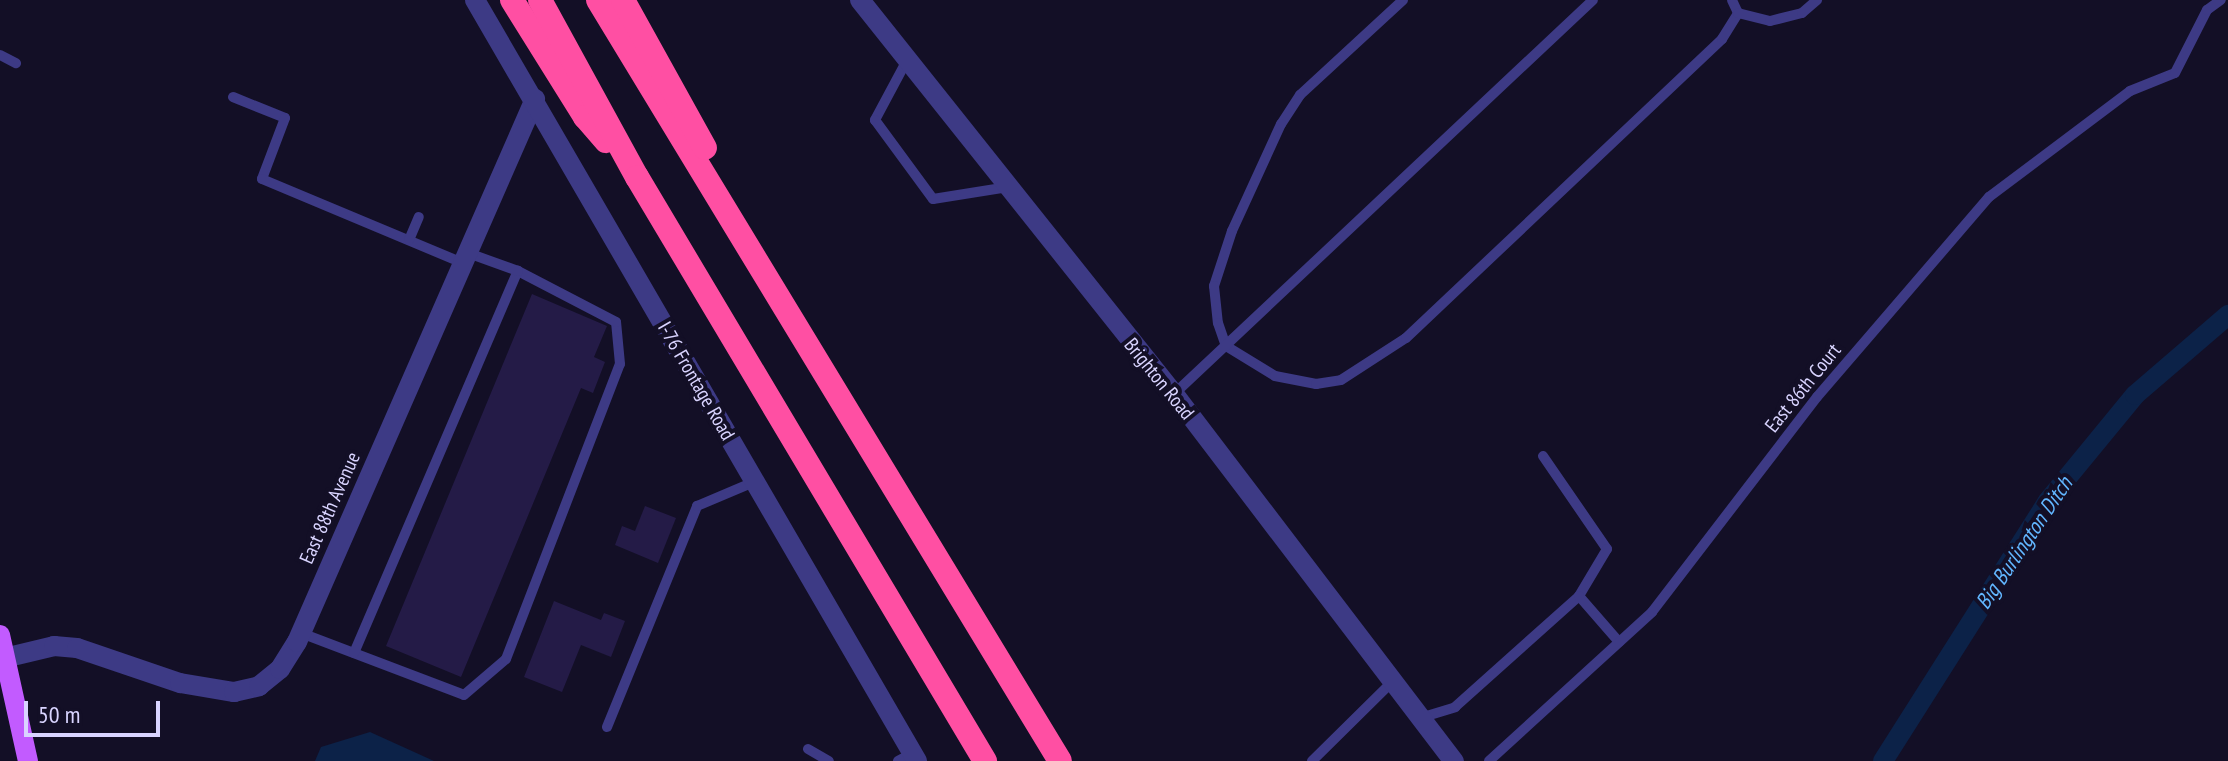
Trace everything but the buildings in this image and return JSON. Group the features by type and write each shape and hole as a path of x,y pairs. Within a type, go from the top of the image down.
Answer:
{"highway":[{"path":"512,0 585,117 637,177"},
{"path":"540,0 637,177 985,761"},
{"path":"598,0 1060,761"},
{"path":"623,0 711,158 730,218"}],"main road":[{"path":"0,635 28,761"}],"street":[{"name":"I-76 Frontage Road","path":"475,0 535,99 909,758"},
{"name":"Brighton Road","path":"860,0 906,62 1174,394 1391,683 1454,761"},
{"name":"East 88th Avenue","path":"3,658 54,646 77,648 180,683 234,692 259,686 280,669 301,633 535,99"}],"lane":[{"path":"1403,0 1315,76 1281,124 1232,231 1214,286 1226,346 1275,376 1316,384 1341,380 1367,367 1406,338 1722,39 1738,13"},
{"path":"1174,394 1593,0"},
{"path":"1732,0 1738,13"},
{"path":"1738,13 1770,21 1802,13 1817,0"},
{"name":"East 86th Court","path":"1489,761 1652,612 1817,397 1989,197 2130,91 2175,73 2207,10 2221,0"},
{"path":"0,55 16,63"},
{"path":"906,62 875,120 933,199 1008,187"},
{"path":"233,97 285,118 262,179 409,240 518,271 616,322 620,364 506,659 464,695 301,633"},
{"path":"409,240 419,217"},
{"path":"354,653 518,271"},
{"path":"1420,718 1455,707 1579,596 1607,549 1543,456"},
{"path":"607,727 697,506 754,482"},
{"path":"1579,596 1619,642"},
{"path":"1312,761 1391,683"},
{"path":"808,749 829,761"}],"water":[{"path":"370,732 434,761 315,761 321,747"}],"waterway":[{"name":"Big Burlington Ditch","path":"1883,761 2048,501 2135,395 2228,315"}]}
